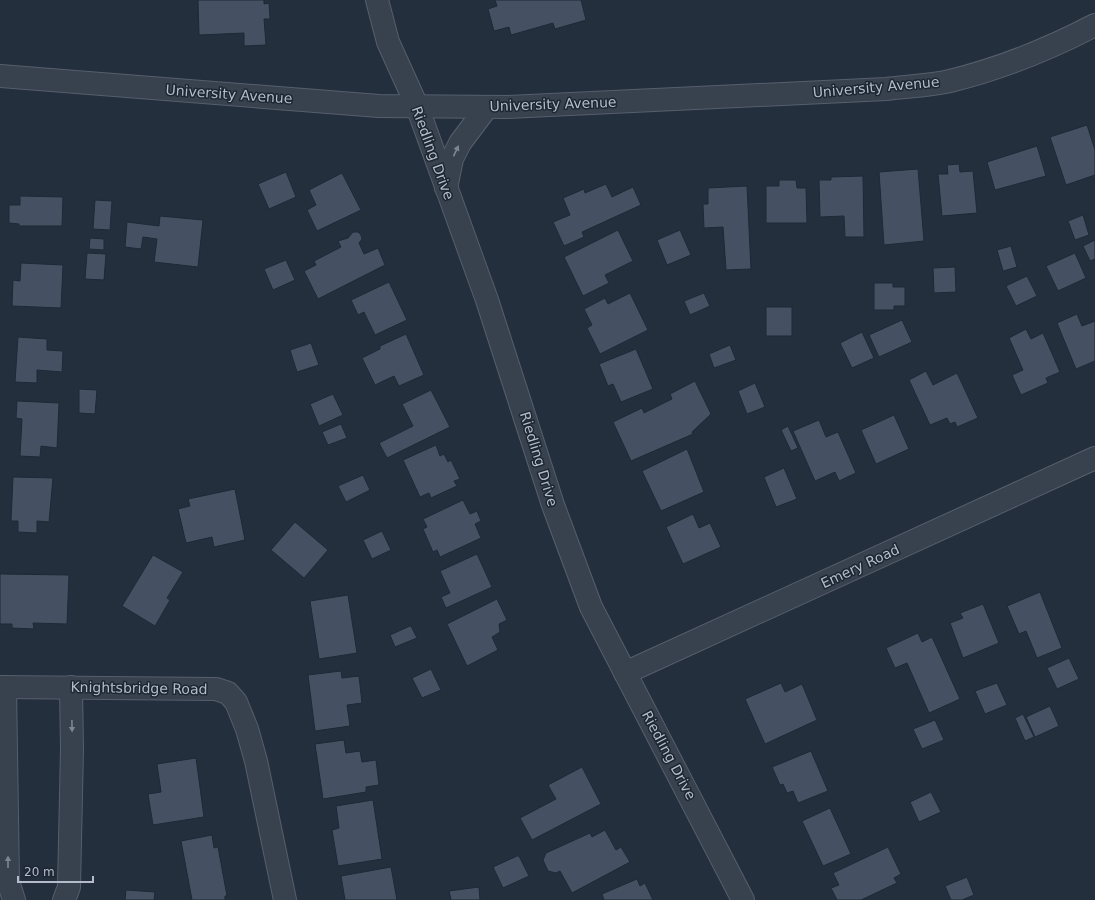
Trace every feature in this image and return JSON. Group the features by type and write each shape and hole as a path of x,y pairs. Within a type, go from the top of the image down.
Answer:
{"street":[{"name":"Riedling Drive","path":"377,0 388,42 417,106 487,300 553,505 582,588 743,900"},
{"name":"University Avenue","path":"0,76 379,106 486,107 886,89 949,81 1012,64 1059,44 1095,25"},
{"path":"446,188 452,159 460,142 486,107"},
{"name":"Emery Road","path":"626,673 1095,458"},
{"path":"3,687 8,881 14,900"},
{"name":"Knightsbridge Road","path":"3,687 216,689 228,694 236,702 247,729 256,761 285,900"},
{"path":"64,900 69,887 72,749 71,687"}],"building":[{"path":"198,0 264,0 264,4 269,3 270,19 264,19 266,45 244,46 244,33 199,35"},
{"path":"495,0 581,0 586,20 555,29 553,23 511,35 509,27 494,31 488,9 497,6"},
{"path":"1087,125 1095,150 1095,175 1066,185 1050,137"},
{"path":"1037,146 1046,176 995,190 987,162"},
{"path":"959,164 960,172 973,171 977,213 942,216 938,174 948,174 947,165"},
{"path":"918,169 924,241 884,245 879,172"},
{"path":"286,172 296,197 269,209 258,184"},
{"path":"342,173 361,210 317,231 307,210 316,205 309,190"},
{"path":"863,176 864,237 845,237 844,216 820,217 819,180 831,180 831,177"},
{"path":"779,180 796,180 797,188 806,188 807,223 766,223 766,186 779,186"},
{"path":"606,184 612,197 633,187 641,205 582,232 584,237 564,246 553,222 570,215 563,198 584,189 585,193"},
{"path":"747,186 751,269 726,270 723,227 704,228 703,204 708,204 708,188"},
{"path":"20,196 63,197 62,226 19,226 19,224 9,223 9,205 20,205"},
{"path":"95,200 112,201 110,230 93,229"},
{"path":"1083,215 1089,235 1075,240 1068,221"},
{"path":"160,216 203,220 198,267 154,262 157,239 143,237 141,249 125,247 127,222 159,226"},
{"path":"618,230 633,261 605,275 609,283 583,296 564,257"},
{"path":"680,230 691,255 667,265 657,240"},
{"path":"353,232 358,232 361,235 362,239 359,243 364,254 378,248 385,265 318,299 304,271 316,265 314,261 341,247 338,241 348,238"},
{"path":"90,238 104,239 104,250 89,249"},
{"path":"1095,240 1095,259 1090,261 1083,246"},
{"path":"1011,246 1017,267 1003,271 997,250"},
{"path":"87,253 106,254 104,280 85,279"},
{"path":"1075,253 1086,278 1058,291 1046,266"},
{"path":"286,260 295,280 273,290 264,269"},
{"path":"21,263 63,265 61,308 12,306 13,280 20,281"},
{"path":"955,267 956,292 934,293 933,268"},
{"path":"1027,276 1037,296 1016,306 1006,286"},
{"path":"389,282 407,320 375,335 364,312 358,315 351,300"},
{"path":"874,283 893,283 893,287 905,287 905,306 894,306 894,310 874,310"},
{"path":"630,293 648,330 600,354 587,328 592,325 584,309 605,298 608,304"},
{"path":"704,293 710,306 690,315 684,301"},
{"path":"766,307 792,307 792,336 766,336"},
{"path":"1077,314 1082,326 1095,321 1095,361 1076,369 1057,323"},
{"path":"902,320 912,342 879,357 869,335"},
{"path":"1026,329 1031,339 1043,333 1060,372 1046,378 1048,383 1021,395 1012,375 1023,370 1009,338"},
{"path":"862,332 874,358 852,368 840,343"},
{"path":"406,334 424,375 399,386 394,376 375,385 362,358 380,349 380,346"},
{"path":"18,337 47,339 47,350 63,351 62,372 37,370 37,383 15,382"},
{"path":"311,343 319,365 297,372 290,350"},
{"path":"730,345 736,360 714,368 709,354"},
{"path":"636,349 653,389 621,402 613,384 608,386 599,364"},
{"path":"926,371 933,385 957,373 978,418 957,427 955,422 950,424 947,418 930,425 909,380"},
{"path":"695,381 711,414 692,432 693,434 631,461 613,422 642,408 644,413 672,399 670,394"},
{"path":"755,383 765,407 747,414 738,391"},
{"path":"79,389 97,390 95,414 79,413"},
{"path":"431,390 450,427 387,458 379,443 413,426 402,404"},
{"path":"333,394 343,415 319,426 310,404"},
{"path":"17,401 59,403 57,448 41,446 40,457 20,456 22,419 16,418"},
{"path":"894,415 909,449 876,464 861,430"},
{"path":"819,420 826,437 838,432 856,473 839,481 835,472 815,481 793,431"},
{"path":"341,424 347,438 328,445 322,432"},
{"path":"788,426 798,448 791,451 781,430"},
{"path":"436,445 440,456 444,454 448,462 451,460 460,479 454,481 457,486 431,498 429,493 420,497 403,460"},
{"path":"687,449 704,492 661,511 642,471"},
{"path":"784,468 797,499 776,507 764,477"},
{"path":"363,475 370,490 346,502 338,486"},
{"path":"13,477 53,478 49,522 37,521 37,533 18,532 18,521 11,521"},
{"path":"235,489 245,540 214,547 212,537 186,543 178,509 190,506 188,499"},
{"path":"463,500 470,514 477,511 481,521 475,524 481,538 440,557 437,550 433,552 423,529 427,527 423,519"},
{"path":"693,514 699,528 710,523 721,547 683,564 666,527"},
{"path":"295,522 328,550 304,578 271,550"},
{"path":"382,531 391,550 372,559 363,540"},
{"path":"477,554 492,587 446,608 441,597 450,593 440,571"},
{"path":"153,555 183,572 167,598 170,600 155,626 122,606"},
{"path":"0,574 69,575 67,624 33,623 34,629 12,628 12,624 0,624"},
{"path":"1040,592 1062,648 1037,658 1026,631 1019,634 1007,606"},
{"path":"348,595 357,653 319,659 310,601"},
{"path":"497,599 507,620 499,624 500,632 492,637 498,650 467,666 447,624"},
{"path":"983,604 999,643 963,658 950,623 963,618 960,613"},
{"path":"410,626 417,638 395,647 390,635"},
{"path":"918,633 922,642 932,637 960,699 929,713 907,663 895,668 886,648"},
{"path":"1069,658 1079,679 1057,689 1047,668"},
{"path":"431,669 441,690 422,698 412,678"},
{"path":"341,671 342,678 359,676 362,703 347,705 350,726 315,731 308,675"},
{"path":"781,683 785,692 802,684 817,720 765,744 745,699"},
{"path":"997,683 1007,705 985,714 975,691"},
{"path":"1050,706 1059,726 1035,737 1026,717"},
{"path":"1023,714 1034,737 1025,741 1015,718"},
{"path":"935,720 944,740 922,749 913,729"},
{"path":"344,740 346,753 360,751 362,762 376,760 379,785 366,787 366,792 323,799 315,744"},
{"path":"811,751 828,791 798,803 793,791 787,793 783,784 780,785 772,767"},
{"path":"196,758 204,817 153,825 148,794 161,792 157,764"},
{"path":"582,767 601,804 532,840 520,818 556,799 548,785"},
{"path":"931,792 941,812 919,822 910,802"},
{"path":"373,800 382,859 338,866 332,830 339,828 336,806"},
{"path":"830,808 851,854 823,866 802,821"},
{"path":"605,830 616,850 621,847 630,862 572,893 560,871 556,873 548,871 543,860 546,853 590,833 592,837"},
{"path":"212,835 214,848 218,847 227,896 225,896 225,900 192,900 181,841"},
{"path":"888,847 901,874 894,878 897,883 861,900 837,900 831,888 839,885 833,873"},
{"path":"519,856 529,876 503,888 493,867"},
{"path":"391,867 397,900 345,900 341,876"},
{"path":"967,877 974,895 962,900 951,900 945,886"},
{"path":"637,879 640,886 645,883 653,900 604,900 602,894"},
{"path":"479,887 480,900 451,900 449,891"},
{"path":"126,890 155,892 154,900 125,900"}]}
